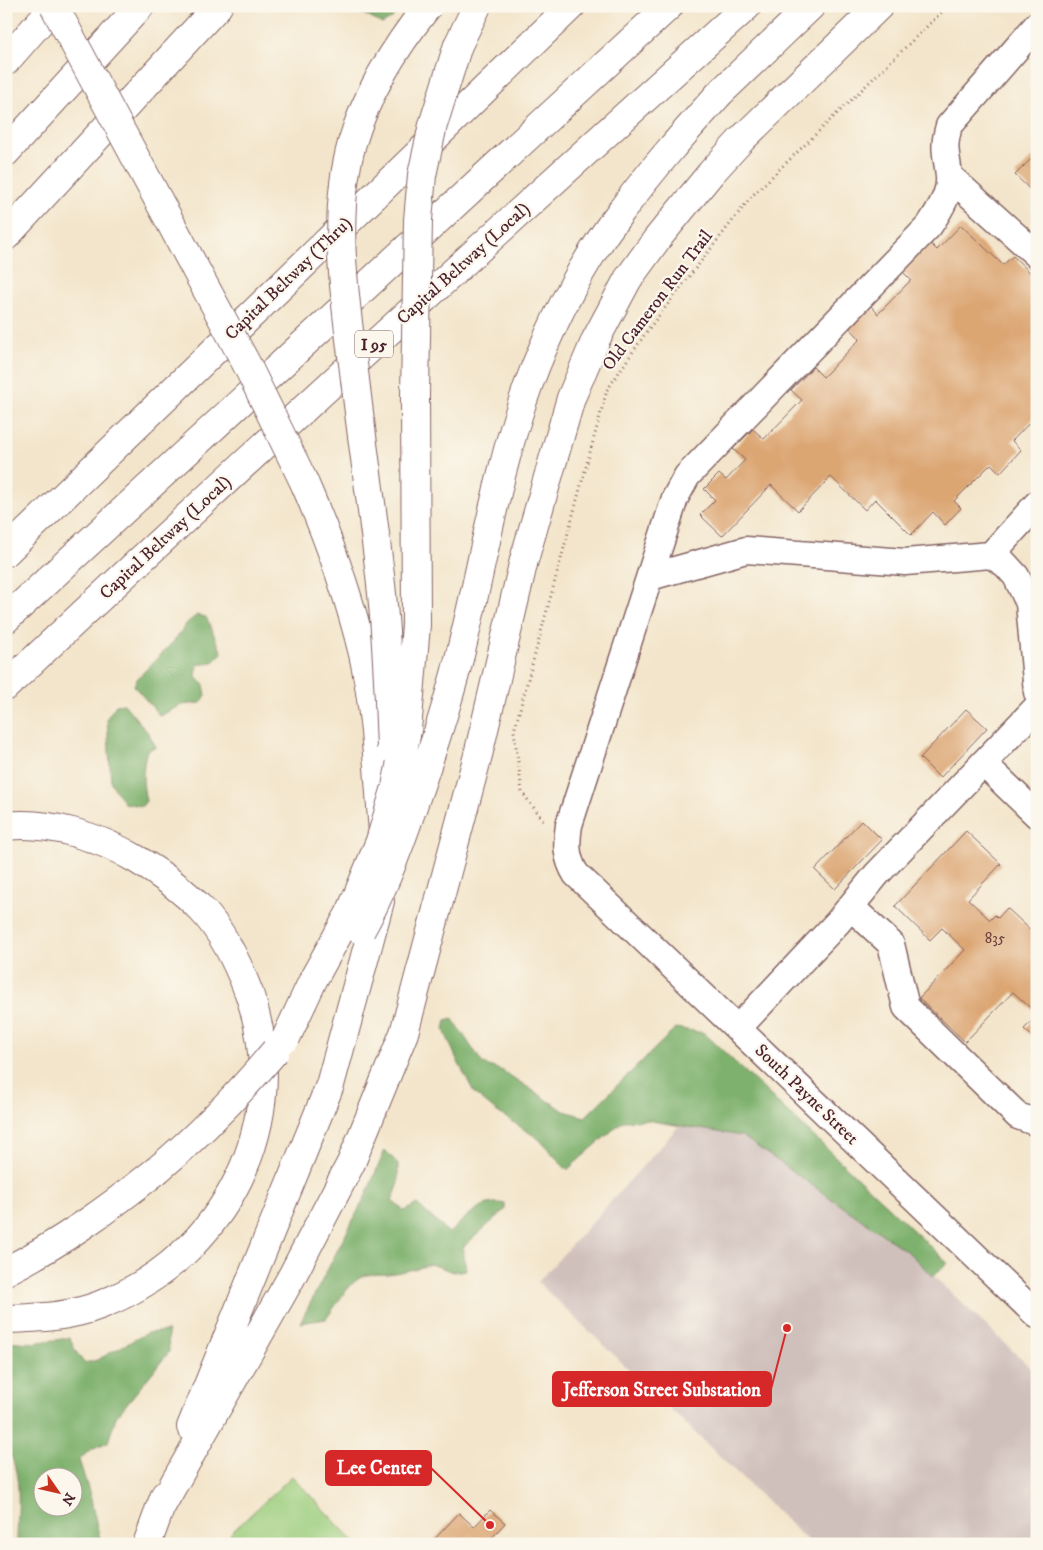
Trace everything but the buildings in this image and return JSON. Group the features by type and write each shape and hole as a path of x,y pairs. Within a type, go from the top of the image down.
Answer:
{"highway":[{"path":"6,61 54,6 286,441 315,507 343,586 363,655 374,728 387,872"},
{"path":"6,152 140,6"},
{"path":"6,236 218,6"},
{"path":"147,1544 218,1357 330,1085 348,1025 387,872 392,769 388,659 382,592 346,302 342,242 344,191 352,144 371,93 400,41 428,6"},
{"path":"286,1038 314,978 350,910 380,841 396,787 407,730 416,625 415,395 418,220 422,175 432,125 458,45 477,6"},
{"name":"Capital Beltway (Thru)","path":"6,552 571,6"},
{"path":"6,619 669,6"},
{"name":"Capital Beltway (Local)","path":"6,686 173,529 454,271 747,6"},
{"path":"6,1271 47,1250 98,1217 186,1146 225,1107 286,1038 332,980 367,919 397,852 436,739 461,650 485,540 510,447 528,386 552,330 583,269 620,211 661,160 720,93 811,6"},
{"path":"159,1510 291,1278 346,1172 374,1109 404,1033 478,755 524,560 571,398 596,339 628,279 657,239 712,173 742,139 879,6"},
{"path":"6,826 44,827 82,835 120,849 179,888 203,911 226,942 249,993 257,1017 263,1048 258,1127 246,1166 229,1198 206,1230 176,1260 142,1285 100,1305 54,1317 6,1319"}],"street":[{"path":"571,863 569,825 675,498 687,476 928,226 940,210 948,186 949,176 944,154 949,126 1037,26"},
{"path":"949,176 1037,255"},
{"path":"991,556 1037,504"},
{"path":"650,576 746,550 905,562 991,556 1005,564 1016,576 1027,597 1037,692"},
{"path":"738,1028 851,907 877,874 1037,707"},
{"path":"983,763 1037,814"},
{"name":"South Payne Street","path":"571,863 738,1028 1037,1315"},
{"path":"851,907 891,944 906,1007 1018,1116 1037,1123"}],"path":[{"name":"Old Cameron Run Trail","path":"571,863 522,792 514,731 607,390 647,331 751,198 948,6"}],"shaded area":[{"path":"679,1126 742,1136 909,1253 1037,1374 1037,1541 1034,1544 811,1544 538,1282"}],"green space":[{"path":"355,6 402,6 391,19 382,24 362,13"},
{"path":"197,615 206,617 222,653 213,662 197,665 196,676 204,685 206,695 201,703 181,705 160,716 134,686 136,680 174,641 187,623"},
{"path":"124,704 149,734 156,747 147,750 145,756 143,775 146,801 142,806 124,803 111,783 107,718 116,705"},
{"path":"452,1018 483,1064 503,1071 564,1111 585,1117 676,1028 704,1033 948,1263 933,1276 909,1253 742,1136 646,1120 623,1121 567,1170 539,1139 496,1111 475,1094 444,1030 446,1020"},
{"path":"385,1150 398,1164 398,1186 392,1201 405,1211 417,1204 449,1233 481,1207 496,1203 505,1204 505,1210 463,1247 466,1270 454,1272 430,1264 388,1274 364,1276 346,1290 326,1319 300,1323 366,1195"},
{"path":"168,1331 169,1352 116,1417 108,1442 91,1449 79,1460 82,1468 32,1468 32,1518 82,1518 82,1470 101,1544 17,1544 17,1481 12,1457 6,1447 6,1341 31,1343 70,1338 75,1350 84,1363 97,1360 147,1333"},
{"path":"292,1476 356,1544 239,1544 230,1534"}],"place":[{"name":"Jefferson Street Substation","path":"787,1328"},
{"name":"Lee Center","path":"490,1525"}]}
